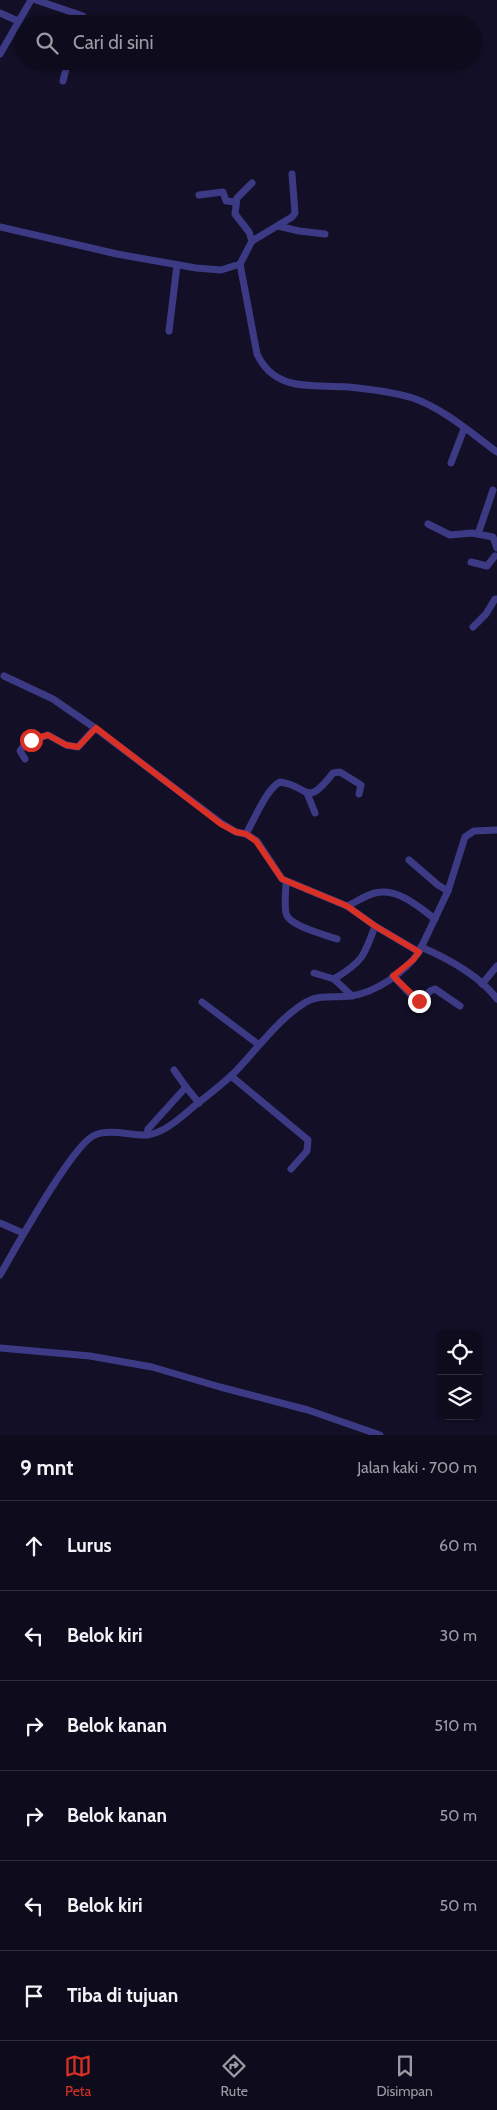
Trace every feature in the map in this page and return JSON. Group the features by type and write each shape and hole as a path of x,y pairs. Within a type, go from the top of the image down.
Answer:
{"street":[{"path":"22,15 31,0"},
{"path":"36,0 80,15"},
{"path":"0,14 15,20"},
{"path":"0,54 15,26"},
{"path":"63,81 66,70"},
{"path":"292,174 296,213 252,241 240,264 257,354 262,364 275,377 303,386 347,387 413,398 441,413 497,452"},
{"path":"252,183 243,191 236,202 234,214 249,232 252,241"},
{"path":"199,195 223,192 226,201 236,202"},
{"path":"278,226 325,234"},
{"path":"0,228 177,265 221,270 240,264"},
{"path":"170,331 177,265"},
{"path":"451,464 464,429"},
{"path":"478,534 493,490"},
{"path":"428,524 450,535 468,533 495,535 496,557 487,566 471,562"},
{"path":"473,626 486,614 495,599 497,599"},
{"path":"4,676 53,699 96,728 221,824 236,832 246,834 256,841 286,882 347,906 375,926 420,949 452,962 482,984 497,1000"},
{"path":"25,759 20,750 27,742 34,738 48,735 66,745 78,747 96,728"},
{"path":"246,834 267,795 277,783 284,783 314,793 322,787 333,773 340,772 361,785 359,794"},
{"path":"307,792 315,813"},
{"path":"0,1275 23,1234 88,1138 105,1133 148,1135 164,1129 231,1076 293,1012 318,997 352,996 371,990 393,976 413,960 420,949 448,891 465,837 474,832 497,830"},
{"path":"409,860 438,885 448,891"},
{"path":"286,882 286,914 289,919 295,924 337,939"},
{"path":"347,906 374,893 384,892 401,895 435,919"},
{"path":"334,979 360,961 366,952 375,926"},
{"path":"482,984 497,966"},
{"path":"314,973 334,979 352,996"},
{"path":"393,976 416,1000 422,1001 430,991 435,989 460,1006"},
{"path":"202,1002 259,1045"},
{"path":"174,1070 199,1103"},
{"path":"231,1076 308,1140 307,1151 291,1169"},
{"path":"148,1135 148,1129 186,1087"},
{"path":"0,1223 23,1234"},
{"path":"0,1348 90,1356 152,1367 308,1410 380,1435"}],"route":[{"path":"31,740 48,735 75,748 80,746 96,728 221,824 236,832 249,835 256,841 286,882 347,906 375,926 419,952 413,960 393,976 419,1001"}]}
